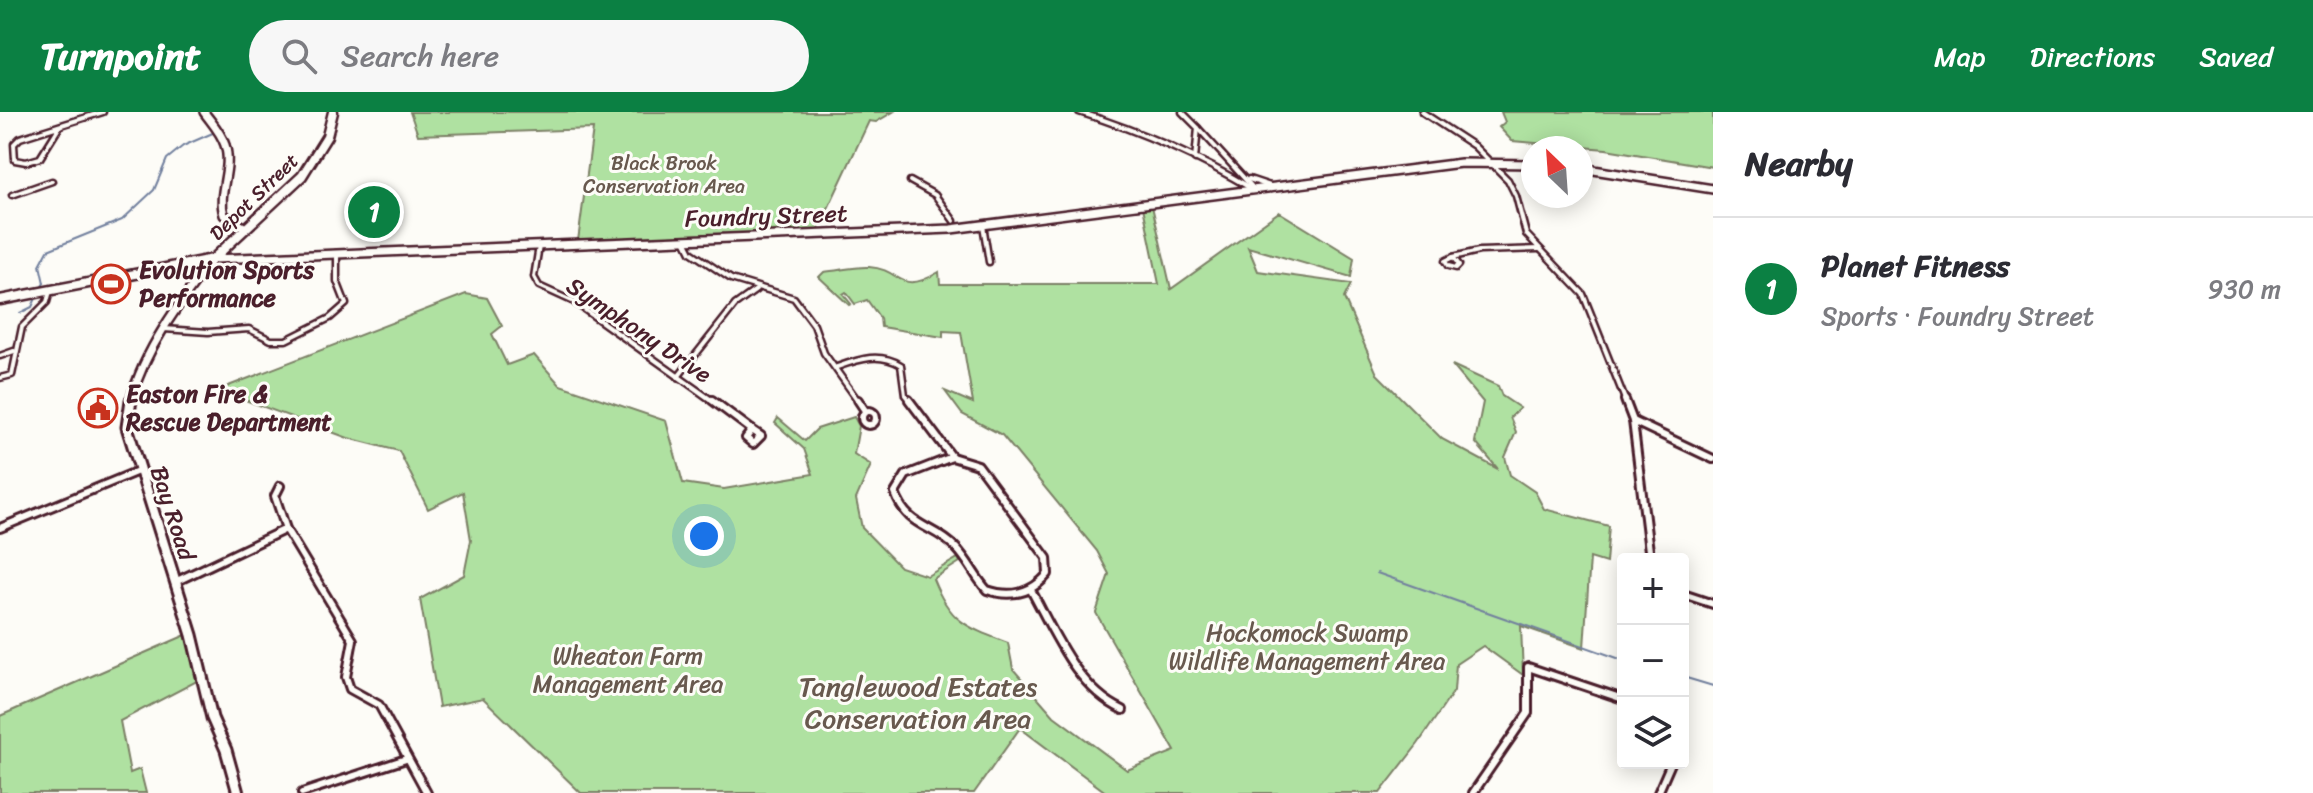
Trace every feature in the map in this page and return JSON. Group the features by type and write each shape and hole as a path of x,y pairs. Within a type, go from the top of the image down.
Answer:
{"highway":[{"name":"Depot Street","path":"213,259 244,227 306,173 327,139 330,114"},
{"name":"Foundry Street","path":"0,300 213,259"}],"main road":[{"path":"204,112 227,149 221,198 223,215 228,222 244,227"},
{"name":"Foundry Street","path":"213,259 685,240 952,225 963,227 1489,161 1521,163"},
{"path":"1593,170 1713,189"},
{"name":"Bay Road","path":"213,259 164,329 145,363 127,413 127,431 192,635 212,718 229,757 238,793"}],"street":[{"path":"60,126 54,134 51,149 45,155 32,161 15,160 14,144 20,138 103,112"},
{"path":"1079,112 1119,124 1255,190"},
{"path":"1182,112 1255,190"},
{"path":"1422,112 1445,125 1489,161 1513,188 1522,227 1583,294 1633,421 1649,553"},
{"path":"1195,159 1198,128"},
{"path":"1197,148 1216,147"},
{"path":"1234,178 1244,177 1261,184 1282,187"},
{"path":"12,195 52,181"},
{"path":"910,181 932,193 952,225"},
{"path":"983,225 989,262"},
{"path":"685,240 691,252 731,279 788,296 798,302 814,325 824,353 837,367 866,412"},
{"name":"Symphony Drive","path":"539,246 534,277 539,286 574,302 752,430"},
{"path":"1453,257 1471,252 1539,249"},
{"path":"164,329 204,332 252,329 276,341 298,336 345,306 346,299 336,277 337,253"},
{"path":"678,377 735,305 757,289"},
{"path":"0,378 12,375 14,351 22,327 47,302 51,290"},
{"path":"0,356 14,351"},
{"path":"837,367 875,355 885,356 901,365 905,395 952,457 978,465 1047,558 1048,574 1031,590 1010,595 987,590 955,546 910,521 897,500 895,493 906,475 952,457"},
{"path":"1633,421 1713,459"},
{"path":"0,528 138,471"},
{"path":"280,486 275,496 286,529 353,640 346,677 350,689 379,705 427,793"},
{"path":"174,582 286,529"},
{"path":"1031,590 1084,676 1111,707 1123,710"},
{"path":"1689,596 1713,604"},
{"path":"1473,793 1528,713 1528,667 1617,697"},
{"path":"302,793 406,759"},
{"path":"1658,793 1668,769"}],"green space":[{"name":"Black Brook Conservation Area","path":"410,112 893,112 876,122 869,121 817,232 578,241 593,129 418,135"},
{"path":"1501,112 1713,112 1713,167 1593,148 1593,136 1521,136 1521,142 1512,141 1499,127 1505,122"},
{"path":"1152,206 1171,289 1279,212 1354,258 1351,277 1248,247 1258,271 1351,284 1344,298 1377,374 1442,439 1498,469 1475,442 1483,402 1452,365 1498,386 1502,396 1520,408 1510,417 1516,432 1505,457 1510,475 1535,492 1544,509 1609,526 1606,563 1590,558 1584,648 1521,626 1523,675 1483,646 1456,664 1454,691 1380,793 1107,793 1020,728 974,793 581,793 483,698 439,707 420,599 464,575 471,540 463,492 428,509 399,451 348,438 218,390 466,294 487,298 502,326 492,334 507,365 534,355 560,385 666,421 683,483 724,489 813,474 804,449 775,423 778,418 805,441 817,429 854,417 859,426 854,454 871,465 856,499 862,528 900,567 927,576 958,558 960,562 933,579 953,614 970,627 1008,643 1013,669 1054,716 1127,770 1175,751 1096,613 1109,574 1097,551 1002,435 962,414 945,391 973,403 961,332 943,331 943,337 881,327 880,318 867,300 855,304 846,292 843,294 849,305 819,277 824,272 864,267 880,269 907,282 925,279 939,272 940,284 1159,284 1143,207"},
{"path":"186,635 197,681 120,721 130,773 140,769 146,793 0,793 0,716"}],"waterway":[{"path":"41,288 44,283 40,265 48,250 122,220 154,190 167,159 183,146 215,132"},
{"path":"20,313 32,307 37,296"},
{"path":"1377,573 1617,658"},
{"path":"1689,679 1713,686"}],"place":[{"name":"Planet Fitness","path":"374,212"},
{"name":"Evolution Sports Performance","path":"111,284"},
{"name":"Easton Fire & Rescue Department","path":"98,408"}],"park label":[{"name":"Hockomock Swamp Wildlife Management Area","path":"1307,647"},
{"name":"Wheaton Farm Management Area","path":"628,670"},
{"name":"Tanglewood Estates Conservation Area","path":"918,702"}]}
